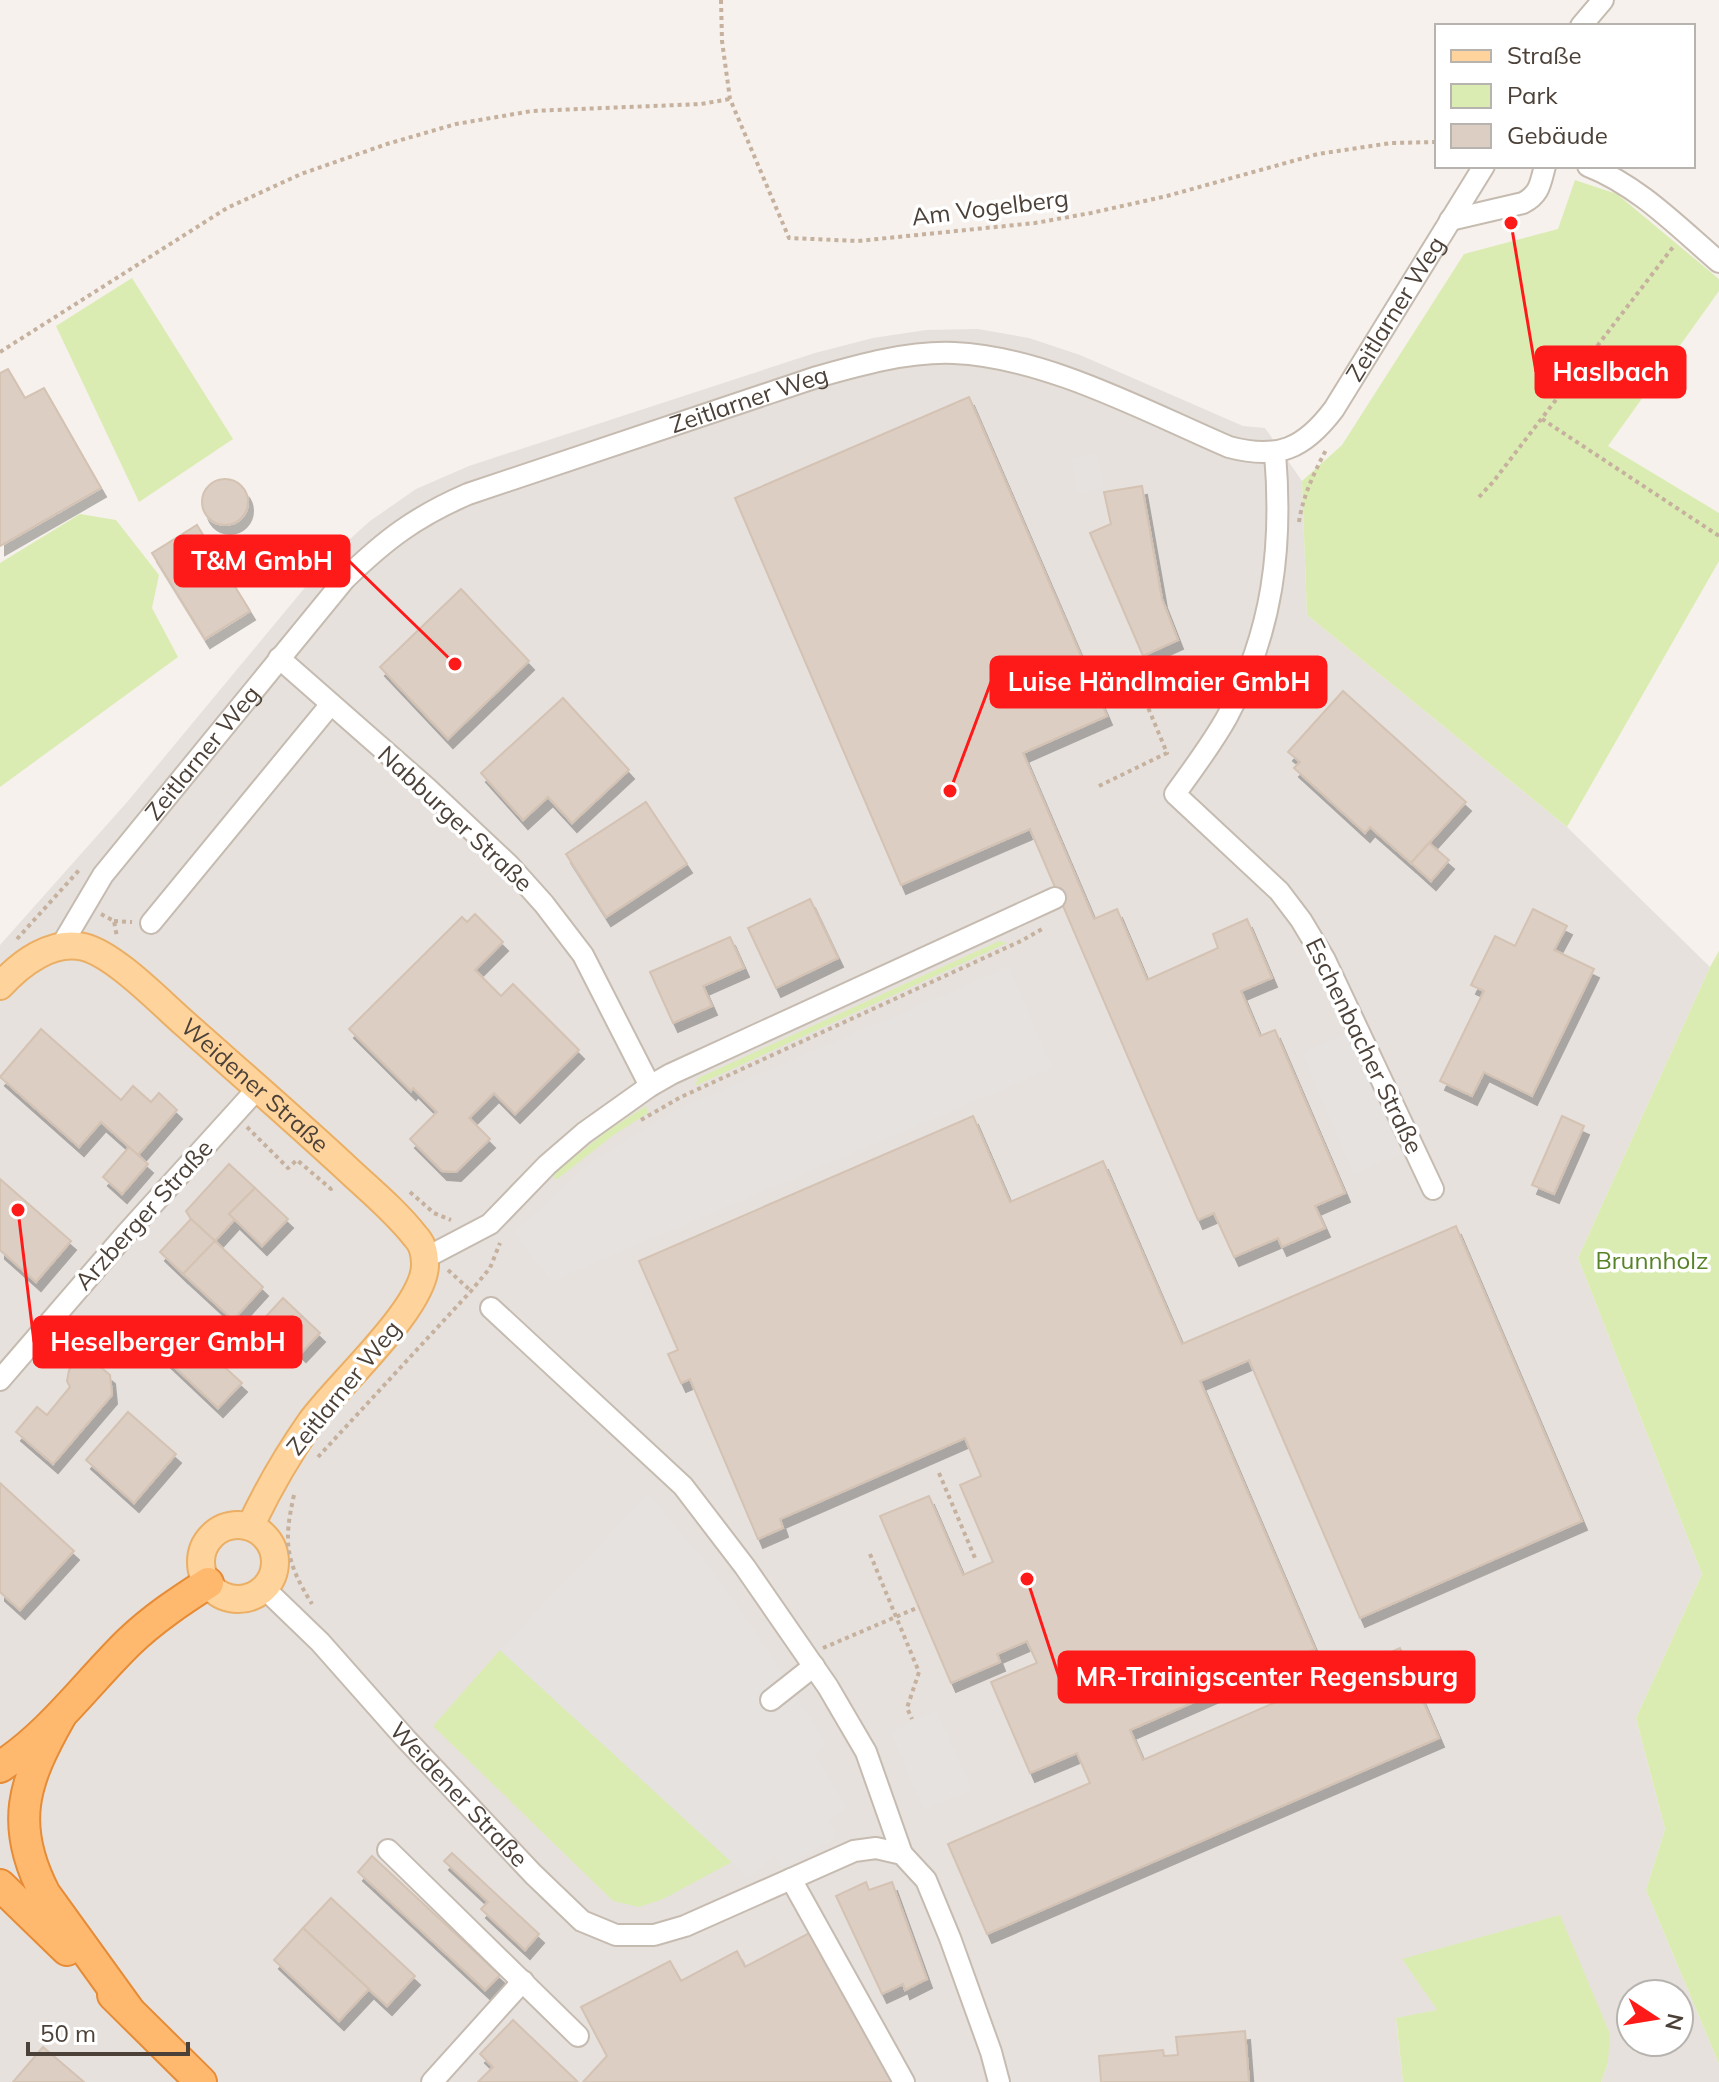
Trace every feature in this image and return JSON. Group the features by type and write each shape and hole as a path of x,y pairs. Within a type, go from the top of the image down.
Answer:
{"highway":[{"path":"0,1767 60,1717 129,1642 171,1607 208,1583"},
{"path":"60,1717 32,1772 24,1806 23,1835 34,1874 45,1894 128,2009"},
{"path":"0,1885 201,2082"}],"main road":[{"path":"0,986 35,955 61,946"},
{"name":"Weidener Straße","path":"61,946 84,947 113,961 373,1193 417,1237 428,1256"},
{"name":"Zeitlarner Weg","path":"250,1527 271,1483 311,1421 403,1316 422,1282 428,1256"},
{"path":"239,1525 250,1527 260,1532 272,1549 274,1569 264,1588 255,1595 233,1599 212,1589 202,1570 201,1559 204,1548 218,1531 239,1525"}],"street":[{"path":"1583,24 1603,0"},
{"name":"Zeitlarner Weg","path":"61,946 103,875 345,579 376,549 440,506 482,489 801,382 866,363 952,353 1010,361 1082,383 1229,447 1251,453 1275,453 1299,444 1323,424 1334,409 1483,168"},
{"path":"1450,220 1533,198 1539,190 1544,168"},
{"path":"1593,168 1609,174 1642,196 1719,262"},
{"name":"Eschenbacher Straße","path":"1275,453 1279,499 1277,549 1268,608 1252,663 1227,716 1175,794 1279,891 1301,920 1325,960 1384,1099 1433,1189"},
{"name":"Nabburger Straße","path":"279,658 509,865 544,904 583,955 650,1086"},
{"path":"151,923 331,704"},
{"path":"428,1256 490,1224 547,1165 584,1133 671,1074 1055,898"},
{"name":"Arzberger Straße","path":"0,1380 258,1088"},
{"path":"491,1308 683,1486 810,1660 866,1752 902,1854 926,1880 986,2037 999,2082"},
{"name":"Weidener Straße","path":"264,1588 320,1642 405,1738 533,1874 582,1921 616,1935 654,1935 685,1926 854,1851 876,1848 902,1854"},
{"path":"771,1700 810,1660"},
{"path":"388,1850 578,2036"},
{"path":"791,1879 904,2082"},
{"path":"432,2082 523,1981"}],"path":[{"name":"Am Vogelberg","path":"721,0 722,41 730,99 789,238 858,241 1035,223 1167,196 1318,154 1391,143 1435,142"},
{"path":"0,352 227,208 301,174 387,144 456,124 532,111 701,104 730,99"},
{"path":"1479,497 1684,233"},
{"path":"1542,419 1719,536"},
{"path":"1299,525 1311,480 1334,438"},
{"path":"1099,786 1167,753 1147,705 1146,695"},
{"path":"9,949 90,859"},
{"path":"641,1120 681,1097 1044,928"},
{"path":"234,1114 288,1168 297,1160 331,1189"},
{"path":"318,1457 471,1291 490,1268 505,1236"},
{"path":"428,1256 491,1308"},
{"path":"939,1473 975,1558"},
{"path":"296,1489 288,1521 289,1557 296,1578 312,1604 298,1620"},
{"path":"870,1554 919,1672 907,1708 912,1719"},
{"path":"810,1660 919,1607"}],"shaded area":[{"path":"978,329 1029,338 1080,355 1243,426 1265,428 1302,481 1307,615 1567,827 1710,967 1578,1258 1702,1574 1636,1718 1665,1829 1646,1890 1683,1978 1615,1978 1615,2058 1695,2058 1695,2007 1719,2064 1719,2082 1601,2082 1608,2063 1403,1959 1438,2010 1396,2019 1403,2082 0,2082 0,945 128,801 331,556 370,521 416,489 469,466 815,353 873,338 926,330"},
{"path":"1097,453 1104,488 1078,493 1071,458"},
{"path":"1009,967 1052,1068 552,1281 514,1233 592,1161 676,1110"},
{"path":"1350,1032 1401,1154 1353,1174 1302,1053"},
{"path":"648,1494 711,1569 760,1638 826,1744 815,1754 847,1808 828,1820 837,1837 783,1868 774,1855 749,1878 500,1650"},
{"path":"936,1711 972,1789 924,1810 890,1732"}],"green space":[{"path":"1575,180 1617,194 1719,279 1719,291 1608,446 1719,513 1719,561 1567,827 1307,615 1302,481 1342,445 1464,254 1558,229"},
{"path":"132,278 233,439 139,502 56,326"},
{"path":"80,514 116,520 159,575 152,608 178,657 0,787 0,563"},
{"path":"999,941 1007,943 695,1086 698,1078"},
{"name":"Brunnholz","path":"1719,951 1719,2064 1695,2007 1695,1978 1683,1978 1646,1890 1665,1829 1636,1718 1702,1574 1578,1258"},
{"path":"646,1106 648,1113 615,1134 556,1180 552,1174 610,1129"},
{"path":"500,1650 732,1862 663,1899 639,1907 613,1901 433,1726"},
{"path":"1560,1915 1610,2034 1608,2063 1601,2082 1403,2082 1396,2018 1437,2010 1402,1959"}],"building":[{"path":"8,369 25,398 44,388 101,488 0,546 0,373"},
{"path":"969,397 1107,716 1023,753 1094,919 1117,909 1147,980 1218,948 1213,934 1247,919 1272,978 1241,991 1260,1036 1275,1030 1345,1193 1315,1206 1325,1228 1282,1247 1278,1238 1234,1257 1214,1213 1198,1220 1030,829 901,885 735,498"},
{"path":"225,479 241,486 248,502 241,518 225,525 209,518 202,502 209,486"},
{"path":"1142,486 1162,599 1178,640 1143,656 1090,533 1111,524 1104,492"},
{"path":"197,525 250,611 205,639 152,553"},
{"path":"461,589 529,661 448,739 380,667"},
{"path":"1343,691 1466,802 1411,863 1370,827 1365,833 1294,768 1300,762 1288,752"},
{"path":"563,698 629,770 572,823 548,797 523,820 481,773"},
{"path":"646,802 687,864 606,917 566,854"},
{"path":"1429,843 1449,860 1431,881 1411,863"},
{"path":"810,899 838,958 776,988 748,928"},
{"path":"1533,909 1567,926 1554,950 1594,969 1532,1096 1484,1072 1472,1096 1440,1081 1484,991 1471,985 1495,936 1515,946"},
{"path":"475,914 503,942 475,970 501,996 513,984 579,1050 515,1114 494,1093 469,1118 490,1139 456,1172 442,1171 410,1139 437,1112 413,1088 411,1091 349,1029 462,917 467,922"},
{"path":"730,937 744,968 703,986 712,1006 673,1023 650,972"},
{"path":"41,1029 121,1100 133,1086 151,1102 159,1093 177,1110 138,1155 101,1122 79,1147 0,1077"},
{"path":"973,1116 1010,1202 1103,1161 1182,1344 1456,1226 1582,1521 1360,1618 1249,1360 1200,1381 1315,1649 1130,1730 1143,1760 1400,1648 1439,1738 987,1934 948,1844 1090,1783 1077,1753 1030,1773 991,1682 1037,1663 1027,1641 997,1654 1000,1662 951,1683 880,1516 929,1496 963,1575 993,1562 960,1485 981,1476 965,1438 780,1519 783,1528 758,1539 690,1379 681,1383 668,1354 678,1350 639,1261"},
{"path":"1562,1116 1584,1126 1554,1194 1532,1185"},
{"path":"129,1147 148,1164 122,1194 103,1177"},
{"path":"229,1164 255,1188 229,1214 235,1219 215,1241 186,1211"},
{"path":"0,1179 71,1241 36,1282 0,1250"},
{"path":"255,1188 288,1219 262,1246 229,1214"},
{"path":"191,1219 215,1241 183,1274 160,1252"},
{"path":"215,1241 263,1287 233,1320 183,1274"},
{"path":"283,1298 302,1316 267,1354 248,1336"},
{"path":"302,1316 320,1333 301,1353 283,1336"},
{"path":"170,1317 242,1383 218,1408 147,1341"},
{"path":"84,1353 110,1375 112,1395 53,1464 16,1432 37,1407 47,1415 70,1387 67,1381 69,1370"},
{"path":"128,1412 176,1454 134,1503 86,1460"},
{"path":"0,1483 74,1551 20,1610 0,1592"},
{"path":"452,1853 539,1934 525,1950 481,1909 488,1902 444,1861"},
{"path":"372,1856 500,1975 485,1990 358,1872"},
{"path":"866,1882 869,1890 892,1882 927,1979 905,1990 903,1984 882,1994 836,1896"},
{"path":"331,1898 415,1976 387,2006 303,1928"},
{"path":"303,1928 369,1989 339,2021 274,1960"},
{"path":"813,1931 892,2082 583,2082 607,2056 581,2007 670,1961 681,1981 737,1951 745,1967"},
{"path":"513,2020 578,2082 478,2082 493,2067 480,2054"},
{"path":"1245,2031 1249,2082 1101,2082 1099,2056 1163,2050 1164,2056 1178,2055 1176,2037"},
{"path":"43,2047 84,2082 13,2082"}],"place":[{"name":"Haslbach","path":"1511,223"},
{"name":"T&M GmbH","path":"455,664"},
{"name":"Luise Händlmaier GmbH","path":"950,791"},
{"name":"Heselberger GmbH","path":"18,1210"},
{"name":"MR-Trainigscenter Regensburg","path":"1027,1579"}]}
